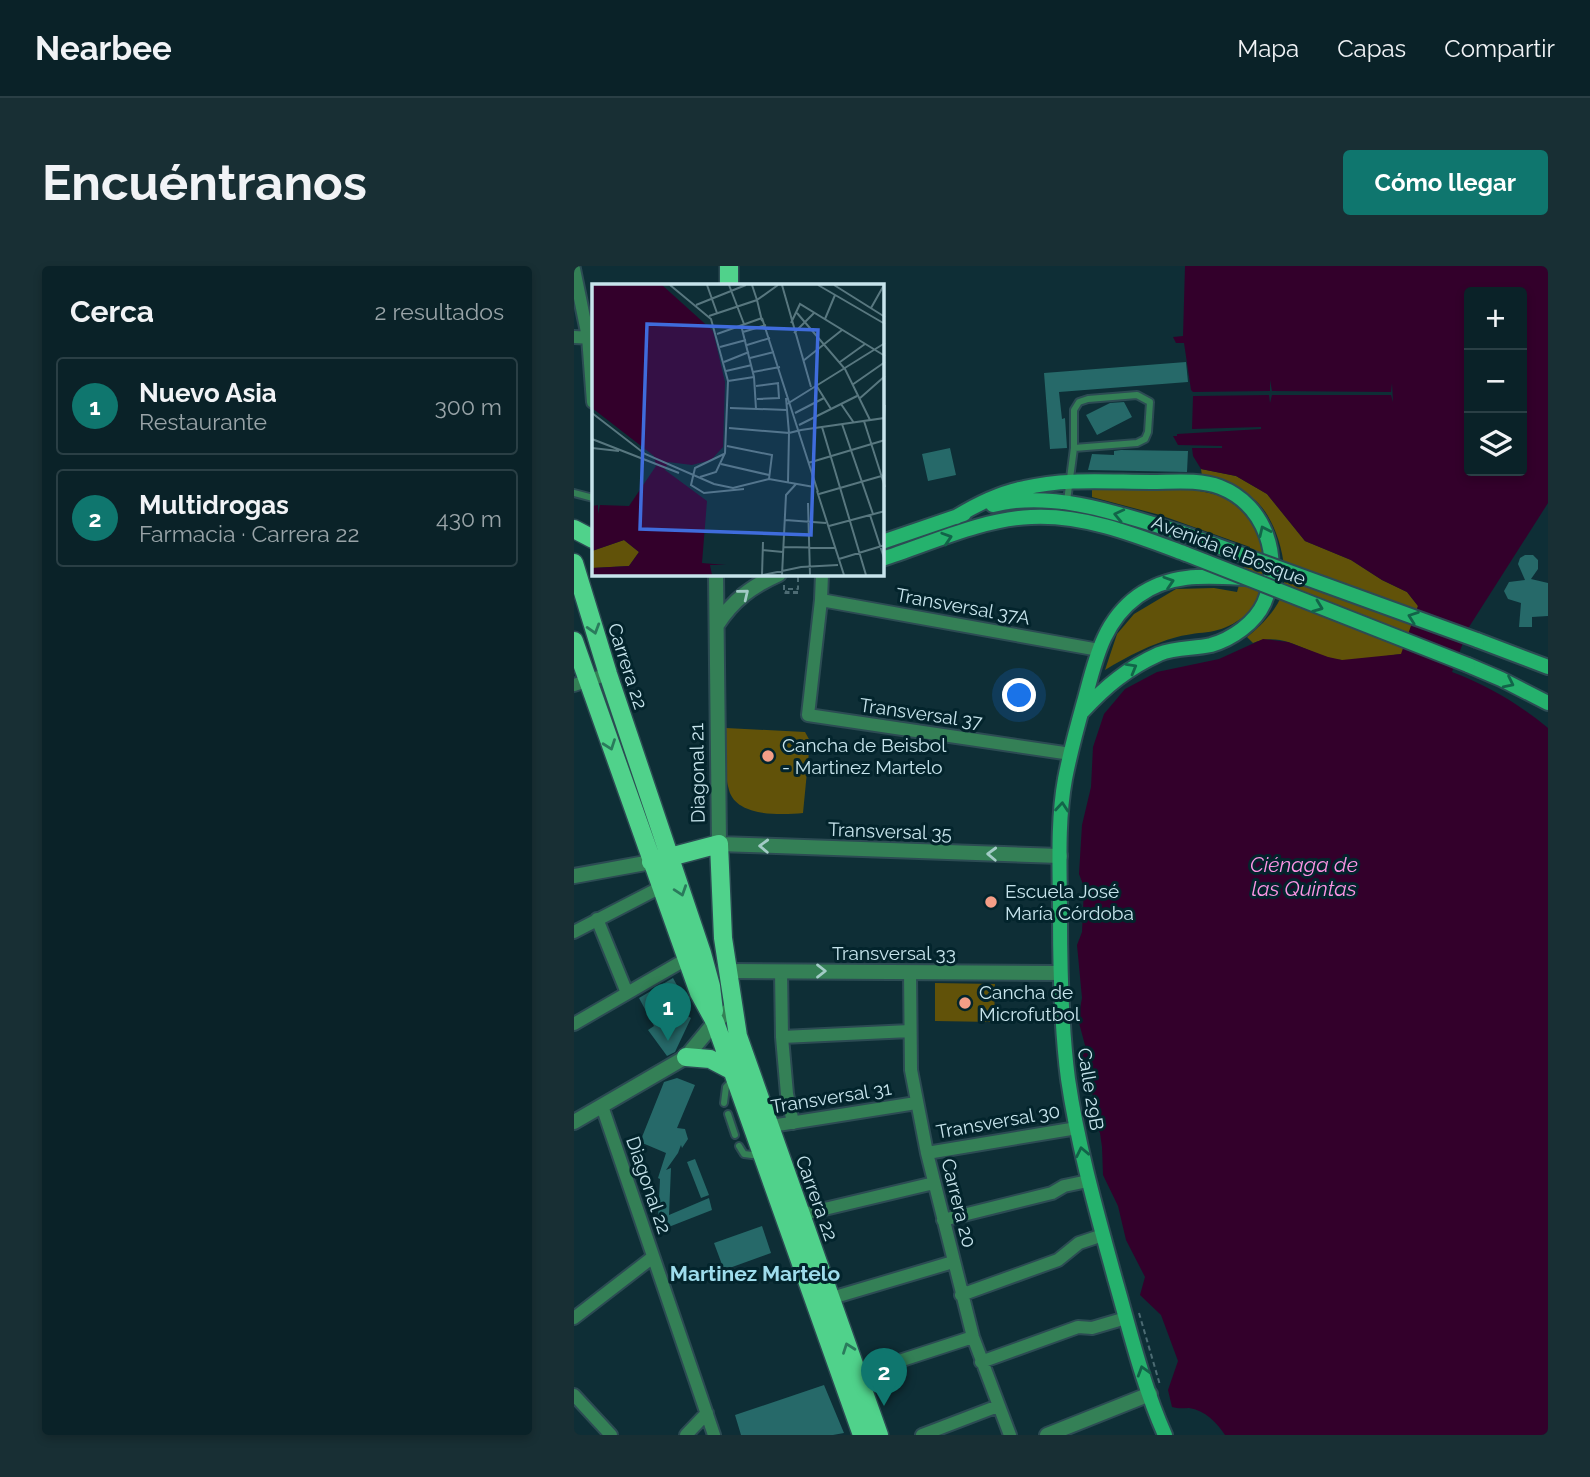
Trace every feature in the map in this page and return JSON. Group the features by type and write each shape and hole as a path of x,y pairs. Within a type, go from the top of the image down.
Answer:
{"main road":[{"path":"729,266 729,284"},
{"path":"956,517 1004,493 1038,485 1070,481 1191,482 1221,487 1233,494 1254,513 1264,528 1272,556 1272,576 1264,602 1248,624 1223,641 1209,646 1171,650 1133,667 1106,685 1081,713"},
{"name":"Avenida el Bosque","path":"884,541 1015,501 1067,503 1137,519 1185,534 1548,667"},
{"name":"Avenida el Bosque","path":"884,558 985,525 1029,517 1062,518 1138,536 1186,554 1468,665 1548,703"},
{"path":"574,529 592,538"},
{"path":"574,543 592,548"},
{"name":"Carrera 22","path":"574,564 670,857 695,956 699,993 715,1022 732,1074 761,1128 762,1156 792,1216"},
{"name":"Calle 29B","path":"1165,1435 1156,1391 1103,1235 1088,1181 1065,1055 1060,973 1062,806 1065,779 1081,713 1105,633 1114,620 1138,596 1169,581 1203,575 1244,579"},
{"name":"Carrera 22","path":"574,640 581,683 681,940 695,956"},
{"path":"651,862 719,844"},
{"name":"Diagonal 21","path":"719,844 720,906 728,971"},
{"path":"695,956 728,971"},
{"name":"Carrera 22","path":"728,971 733,1007 761,1128 850,1377 879,1435"},
{"path":"686,1057 710,1059 732,1074"},
{"name":"Carrera 22","path":"850,1377 862,1435"}],"street":[{"path":"574,269 591,337 592,370"},
{"path":"574,337 591,337"},
{"name":"Diagonal 21","path":"716,576 719,844"},
{"path":"821,600 822,576"},
{"path":"717,625 738,598 752,588 781,579"},
{"name":"Transversal 37A","path":"821,600 1099,650"},
{"name":"Transversal 37","path":"821,600 808,715 1071,754"},
{"path":"581,683 608,674"},
{"name":"Transversal 35","path":"719,844 1060,856"},
{"path":"574,876 651,862"},
{"path":"574,932 661,887"},
{"path":"597,919 627,993"},
{"path":"574,1024 695,956"},
{"name":"Transversal 33","path":"728,971 1060,973"},
{"path":"781,971 782,1037 787,1094 793,1123"},
{"name":"Carrera 20","path":"910,972 911,1070 916,1103 973,1337 1010,1435"},
{"path":"574,1122 686,1057 715,1022 733,1007"},
{"path":"782,1037 910,1031"},
{"name":"Transversal 31","path":"761,1128 916,1103"},
{"name":"Diagonal 22","path":"602,1106 714,1435"},
{"name":"Transversal 30","path":"927,1153 1077,1128"},
{"path":"943,1220 1052,1193 1064,1186 1088,1181"},
{"path":"792,1216 934,1183"},
{"path":"961,1294 1058,1260 1079,1243 1103,1235"},
{"path":"574,1318 653,1257"},
{"path":"823,1301 953,1262"},
{"path":"981,1362 1077,1327 1092,1328 1132,1314"},
{"path":"850,1377 973,1337"},
{"path":"1047,1435 1156,1391"},
{"path":"574,1395 611,1435"},
{"path":"922,1435 998,1406"},
{"path":"686,1435 707,1413"}],"lane":[{"path":"1067,503 1074,448 1074,410 1079,402 1088,398 1137,395 1150,402 1145,439 1137,443 1074,448"},
{"path":"574,493 592,498"},
{"path":"724,1103 726,1087 732,1074"},
{"path":"728,1114 735,1135"},
{"path":"739,1146 744,1154 762,1156"}],"path":[{"path":"781,579 784,593 798,594 786,592 786,589 798,589 799,576"},
{"path":"1132,1314 1156,1391"}],"shaded area":[{"path":"1201,469 1236,476 1267,494 1305,541 1351,560 1407,592 1418,606 1402,654 1342,660 1276,639 1253,643 1247,637 1268,617 1283,591 1284,568 1279,543 1270,519 1256,501 1237,489 1202,476"},
{"path":"1092,488 1197,491 1224,498 1232,503 1253,525 1265,552 1265,577 1261,593 1253,607 1242,618 1225,628 1158,643 1105,670 1117,634 1134,614 1176,589 1214,588 1237,592 1250,547 1160,515 1092,497"},
{"name":"Cancha de Beisbol - Martinez Martelo","path":"726,728 805,732 810,741 803,813 783,814 750,810 733,799 726,775"},
{"name":"Cancha de Microfutbol","path":"935,983 995,984 994,1022 935,1021"}],"water":[{"name":"Ciénaga de las Quintas","path":"1185,266 1548,266 1548,503 1469,627 1452,672 1502,696 1548,728 1548,1435 1225,1435 1200,1411 1172,1407 1168,1390 1178,1361 1161,1315 1140,1295 1145,1277 1126,1240 1118,1206 1103,1175 1100,1133 1093,1121 1095,1106 1092,1092 1085,1084 1083,1070 1082,1057 1086,1049 1078,1019 1082,998 1077,945 1082,932 1084,887 1079,874 1082,825 1091,787 1093,747 1104,714 1125,689 1157,672 1219,659 1263,639 1288,642 1342,660 1401,654 1418,606 1407,592 1351,560 1305,541 1267,494 1236,476 1201,469 1193,456 1192,448 1222,446 1178,445 1173,436 1261,429 1192,429 1193,396 1269,395 1270,403 1272,395 1391,395 1393,402 1392,383 1391,392 1272,391 1270,380 1270,391 1193,392 1184,343 1176,343 1173,337 1183,336"}],"building":[{"path":"1186,362 1188,382 1059,392 1062,419 1065,418 1067,448 1050,449 1044,373"},
{"path":"1124,402 1132,417 1097,435 1086,415 1110,403"},
{"path":"950,448 956,475 928,481 922,454"},
{"path":"1114,451 1188,451 1187,472 1088,470 1092,454 1114,455"},
{"path":"1533,555 1538,560 1538,569 1531,579 1548,583 1548,616 1532,617 1532,627 1519,627 1521,603 1508,599 1504,591 1509,582 1525,580 1518,564 1520,558"},
{"path":"673,978 684,998 671,1006 691,1018 675,1052 667,1056 648,1030 654,1026 639,998"},
{"path":"677,1078 695,1085 677,1128 685,1129 688,1139 682,1148 681,1145 666,1170 671,1168 669,1215 709,1198 712,1210 661,1230 658,1219 658,1178 666,1153 640,1142 664,1082"},
{"path":"695,1159 709,1195 701,1198 687,1162"},
{"path":"762,1226 771,1253 724,1270 714,1243"},
{"path":"824,1385 844,1433 741,1435 735,1415"}],"place":[{"name":"Cancha de Beisbol - Martinez Martelo","path":"768,756"},
{"name":"Escuela José María Córdoba","path":"991,902"},
{"name":"Cancha de Microfutbol","path":"965,1003"},
{"name":"Nuevo Asia","path":"668,1041"},
{"name":"Multidrogas","path":"884,1406"}],"district":[{"name":"Martinez Martelo","path":"755,1273"}]}
